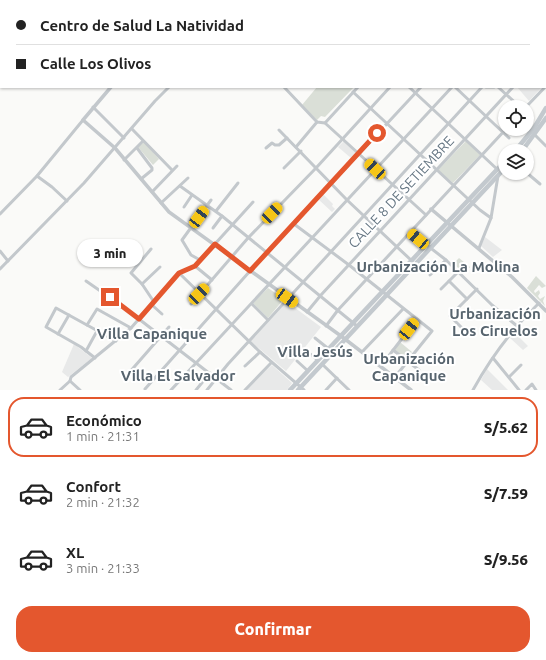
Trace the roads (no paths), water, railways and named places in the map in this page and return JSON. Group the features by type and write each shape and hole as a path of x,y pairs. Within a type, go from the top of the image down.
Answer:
{"highway":[{"path":"534,131 546,108"},
{"path":"534,132 546,118"},
{"path":"522,144 530,136"},
{"path":"290,390 329,349 356,325 470,201 498,173"},
{"path":"301,389 333,352 343,337"},
{"path":"312,366 317,370"}],"street":[{"path":"0,214 37,176 110,88"},
{"path":"0,269 67,201 168,88"},
{"path":"285,88 317,122 325,123 426,215"},
{"path":"325,123 357,88"},
{"path":"191,304 248,238 316,168 389,88"},
{"path":"410,88 498,171"},
{"path":"145,389 266,253 420,88"},
{"path":"171,390 451,88"},
{"path":"456,88 498,125"},
{"path":"207,390 248,341 287,298 481,88"},
{"path":"499,88 512,100"},
{"name":"CALLE 8 DE SETIEMBRE","path":"307,312 512,88"},
{"path":"533,100 544,88"},
{"path":"353,92 470,201 491,218"},
{"path":"93,107 124,138"},
{"path":"83,120 115,148 169,212 343,337 411,390"},
{"path":"296,147 317,122"},
{"path":"132,129 143,142 172,170"},
{"path":"279,130 301,151 330,184 414,263"},
{"path":"534,134 546,146"},
{"path":"326,326 338,310 396,246 498,136"},
{"path":"266,148 272,143 279,145 288,138"},
{"path":"124,160 143,142"},
{"path":"137,148 152,168 152,170 141,179"},
{"path":"284,168 301,151"},
{"path":"152,192 177,166"},
{"path":"37,176 67,201"},
{"path":"161,203 188,178"},
{"path":"479,248 491,218 498,178"},
{"path":"534,179 540,184"},
{"path":"216,211 238,183"},
{"path":"180,186 216,211 356,325"},
{"path":"184,207 192,195"},
{"path":"200,260 191,255 182,241 211,200"},
{"path":"60,390 71,377 131,328 179,273 195,266 253,202"},
{"path":"431,209 479,248 546,310"},
{"path":"213,228 222,216"},
{"path":"294,224 349,265 432,331 395,377"},
{"path":"410,232 446,260 492,305 517,326"},
{"path":"151,249 131,271 142,284 153,303 162,314"},
{"path":"0,251 8,261"},
{"path":"430,275 446,260"},
{"path":"195,266 212,280"},
{"path":"142,284 160,267"},
{"path":"441,289 458,272"},
{"path":"179,273 271,363 301,389"},
{"path":"86,281 162,336 231,390"},
{"path":"449,281 466,299"},
{"path":"467,333 450,316 477,289"},
{"path":"472,390 493,358 517,326 539,303"},
{"path":"252,304 268,320"},
{"path":"95,358 46,326 56,308 116,341"},
{"path":"87,325 97,309 131,328"},
{"path":"362,352 403,309"},
{"path":"58,334 69,315"},
{"path":"381,366 417,319"},
{"path":"128,374 169,327"},
{"path":"86,351 97,331"},
{"path":"315,338 333,352"},
{"path":"393,350 419,370"},
{"path":"306,351 318,360"},
{"path":"245,366 260,352"},
{"path":"493,358 519,390"},
{"path":"297,362 308,371"},
{"path":"245,390 271,363"},
{"path":"322,364 349,390"},
{"path":"509,377 521,365"},
{"path":"196,390 210,373"},
{"path":"326,390 337,378"},
{"path":"70,380 80,390"},
{"path":"526,390 532,384 536,390"}],"district":[{"name":"Urbanización La Molina","path":"438,267"},
{"name":"Urbanización Los Ciruelos","path":"495,322"},
{"name":"Villa Capanique","path":"152,334"},
{"name":"Villa Jesús","path":"315,352"},
{"name":"Urbanización Capanique","path":"409,368"},
{"name":"Villa El Salvador","path":"178,376"}]}
